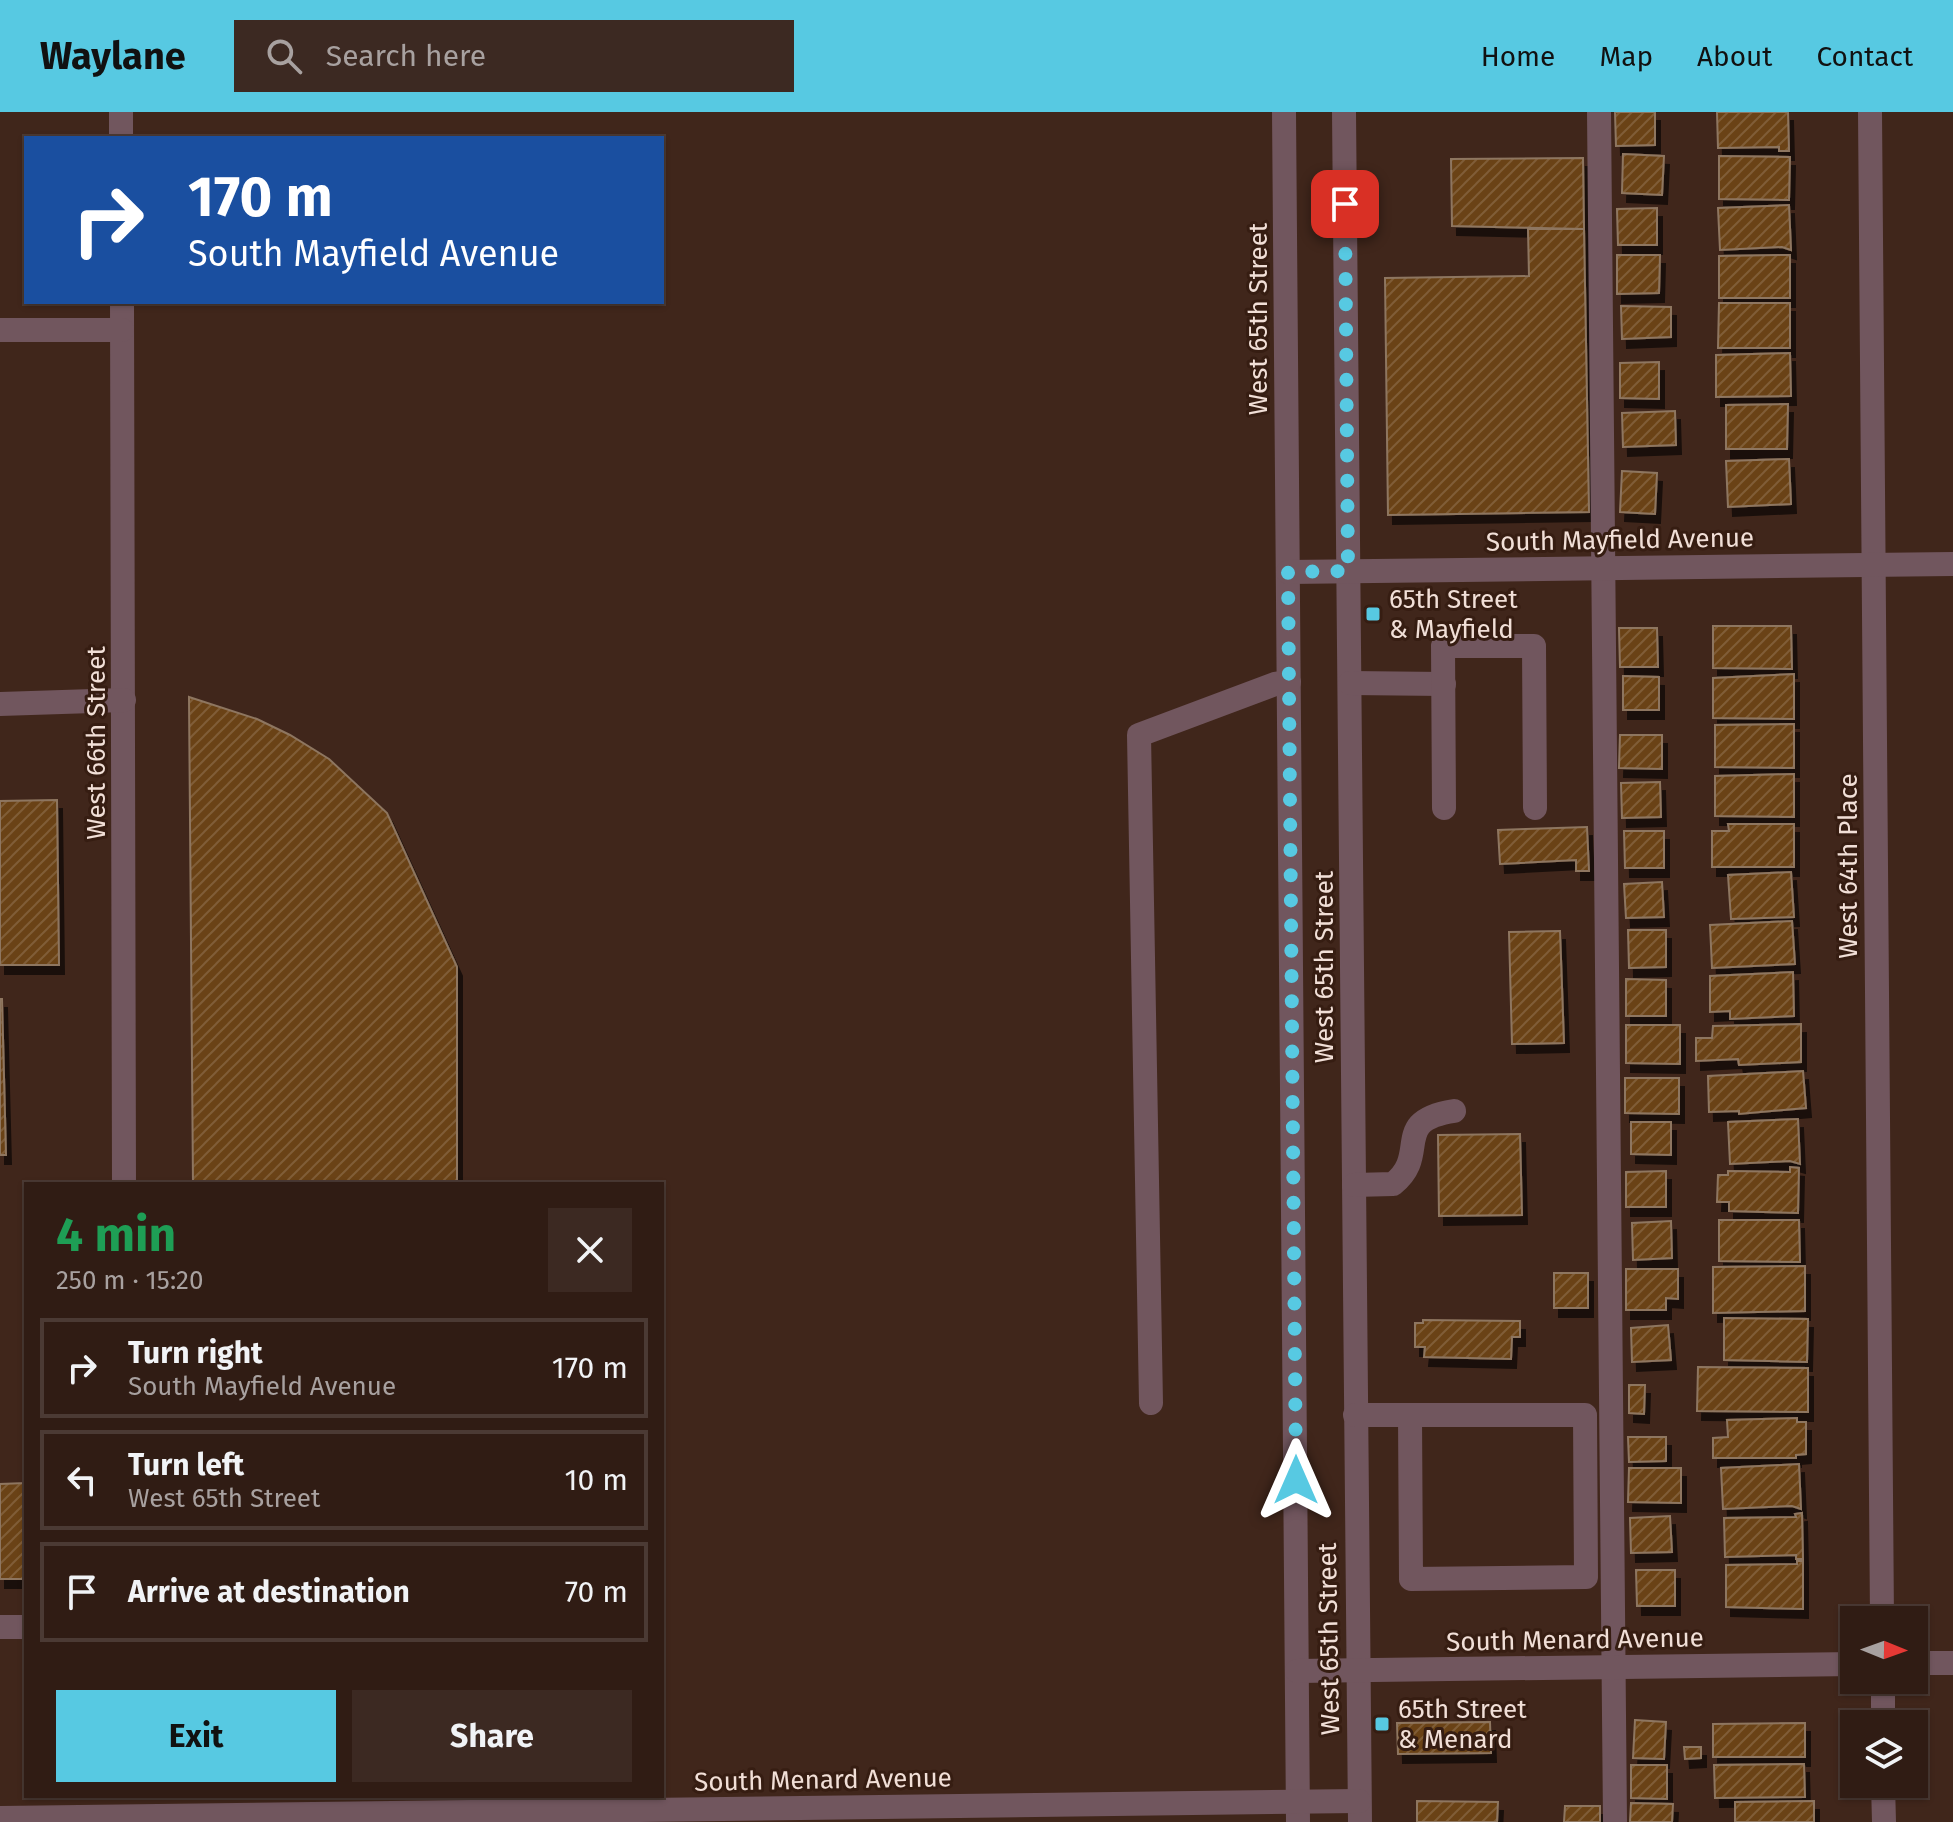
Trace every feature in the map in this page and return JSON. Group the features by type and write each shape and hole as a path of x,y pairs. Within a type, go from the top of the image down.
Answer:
{"street":[{"path":"121,112 121,136"},
{"name":"West 65th Street","path":"1284,112 1298,1812"},
{"name":"West 65th Street","path":"1344,112 1360,1812"},
{"path":"1599,112 1615,1822"},
{"name":"West 64th Place","path":"1870,112 1882,1606"},
{"name":"West 66th Street","path":"122,304 124,1182"},
{"path":"0,330 122,330"},
{"name":"South Mayfield Avenue","path":"1288,572 1953,564"},
{"path":"1444,808 1443,646 1534,646 1535,808"},
{"path":"1151,1403 1139,735 1275,684 1289,682"},
{"path":"1350,683 1444,684"},
{"path":"0,704 124,700"},
{"path":"1354,1185 1393,1184 1409,1165 1417,1126 1436,1114 1454,1111"},
{"path":"1355,1415 1410,1415 1585,1415 1586,1577 1411,1579 1410,1415"},
{"path":"1586,1460 1613,1460"},
{"path":"0,1627 24,1627"},
{"path":"1928,1663 1953,1663"},
{"name":"South Menard Avenue","path":"1297,1671 1840,1664"},
{"path":"1883,1798 1884,1822"},
{"name":"South Menard Avenue","path":"0,1818 82,1820 123,1806 209,1819 1360,1812"}],"building":[{"path":"1615,112 1655,112 1655,145 1616,146"},
{"path":"1717,112 1788,112 1789,151 1779,151 1779,147 1718,148"},
{"path":"1623,154 1664,156 1662,195 1622,193"},
{"path":"1719,156 1790,157 1789,200 1719,199"},
{"path":"1583,158 1584,229 1452,226 1451,159"},
{"path":"1789,205 1791,250 1782,247 1720,250 1718,208"},
{"path":"1657,208 1657,245 1618,245 1617,209"},
{"path":"1528,229 1584,229 1589,512 1388,515 1385,278 1529,276"},
{"path":"1617,255 1660,255 1659,293 1617,294"},
{"path":"1790,255 1790,298 1719,298 1719,256"},
{"path":"1719,303 1790,303 1790,348 1718,348"},
{"path":"1621,306 1671,307 1671,337 1622,339"},
{"path":"1790,353 1791,396 1716,397 1716,355"},
{"path":"1659,362 1659,399 1620,398 1620,363"},
{"path":"1788,404 1787,449 1726,449 1726,405"},
{"path":"1675,411 1676,445 1623,447 1622,413"},
{"path":"1789,459 1791,504 1728,507 1726,461"},
{"path":"1622,471 1657,473 1655,514 1620,512"},
{"path":"1713,626 1791,626 1792,669 1713,668"},
{"path":"1619,628 1657,628 1658,667 1620,667"},
{"path":"1794,674 1794,719 1713,718 1713,678"},
{"path":"1623,676 1659,677 1659,710 1623,710"},
{"path":"189,697 257,719 290,735 329,759 387,813 457,967 457,1182 193,1182"},
{"path":"1794,724 1794,768 1715,767 1715,725"},
{"path":"1620,735 1662,735 1662,769 1619,768"},
{"path":"1794,774 1794,817 1715,816 1715,776"},
{"path":"1660,782 1661,817 1622,818 1621,783"},
{"path":"57,800 59,965 0,965 0,801"},
{"path":"1728,824 1794,824 1794,867 1712,867 1712,831 1729,831"},
{"path":"1587,827 1589,871 1576,871 1576,860 1500,864 1498,830"},
{"path":"1624,831 1664,831 1664,868 1625,868"},
{"path":"1791,872 1794,917 1731,919 1728,875"},
{"path":"1662,882 1664,917 1626,918 1624,884"},
{"path":"1792,921 1795,964 1712,968 1710,925"},
{"path":"1628,930 1666,930 1666,967 1629,968"},
{"path":"1560,931 1564,1043 1512,1044 1509,932"},
{"path":"1793,972 1794,1016 1730,1019 1730,1011 1710,1012 1710,976"},
{"path":"1626,979 1666,980 1666,1016 1626,1016"},
{"path":"2,999 6,1155 0,1155"},
{"path":"1801,1024 1801,1062 1739,1065 1738,1059 1696,1061 1696,1038 1712,1038 1713,1026"},
{"path":"1626,1025 1680,1025 1680,1064 1626,1063"},
{"path":"1803,1071 1806,1108 1739,1114 1739,1111 1709,1112 1708,1076"},
{"path":"1625,1078 1679,1078 1679,1114 1625,1113"},
{"path":"1798,1119 1800,1164 1790,1161 1730,1164 1728,1122"},
{"path":"1631,1122 1671,1122 1671,1155 1631,1154"},
{"path":"1520,1134 1522,1215 1439,1216 1438,1135"},
{"path":"1790,1167 1799,1168 1798,1213 1729,1211 1729,1202 1717,1202 1718,1175 1728,1175 1728,1171 1790,1172"},
{"path":"1666,1171 1666,1207 1626,1207 1626,1172"},
{"path":"1719,1220 1799,1220 1800,1262 1719,1261"},
{"path":"1671,1221 1672,1258 1633,1260 1632,1223"},
{"path":"1805,1266 1805,1311 1713,1313 1713,1267"},
{"path":"1626,1269 1678,1269 1678,1299 1666,1298 1666,1310 1626,1310"},
{"path":"1554,1273 1588,1273 1588,1308 1554,1308"},
{"path":"1724,1318 1808,1319 1807,1362 1724,1360"},
{"path":"1423,1320 1520,1321 1520,1337 1512,1337 1511,1359 1424,1357 1425,1347 1415,1347 1415,1323 1423,1323"},
{"path":"1668,1325 1671,1360 1632,1362 1631,1328"},
{"path":"1698,1367 1808,1368 1808,1412 1697,1411"},
{"path":"1629,1385 1645,1385 1644,1414 1629,1413"},
{"path":"1797,1418 1797,1422 1806,1422 1806,1454 1796,1455 1796,1458 1713,1458 1713,1438 1728,1437 1727,1420"},
{"path":"1628,1437 1666,1437 1666,1461 1629,1462"},
{"path":"1799,1464 1801,1509 1792,1506 1723,1509 1721,1468"},
{"path":"1629,1468 1681,1468 1681,1503 1628,1502"},
{"path":"24,1483 24,1579 0,1579 0,1484"},
{"path":"1802,1513 1803,1559 1796,1559 1796,1555 1725,1557 1724,1518 1796,1517 1795,1514"},
{"path":"1670,1516 1672,1552 1631,1553 1630,1518"},
{"path":"1797,1561 1803,1561 1803,1609 1726,1607 1726,1565 1797,1564"},
{"path":"1636,1570 1675,1570 1675,1606 1637,1606"},
{"path":"1635,1720 1666,1722 1664,1759 1633,1758"},
{"path":"1490,1722 1491,1753 1398,1754 1397,1723"},
{"path":"1805,1723 1805,1757 1713,1757 1713,1724"},
{"path":"1684,1747 1701,1747 1701,1758 1685,1759"},
{"path":"1804,1764 1805,1797 1715,1798 1714,1765"},
{"path":"1631,1765 1667,1765 1667,1799 1631,1798"},
{"path":"1417,1801 1498,1802 1497,1822 1417,1822"},
{"path":"1814,1801 1814,1822 1735,1822 1735,1802"},
{"path":"1631,1803 1673,1804 1672,1822 1630,1822"},
{"path":"1565,1806 1600,1806 1600,1822 1564,1822"}],"place":[{"name":"65th Street & Mayfield","path":"1373,614"},
{"name":"65th Street & Menard","path":"1382,1724"}],"route":[{"path":"1296,1480 1288,572 1348,571 1345,204"}]}
